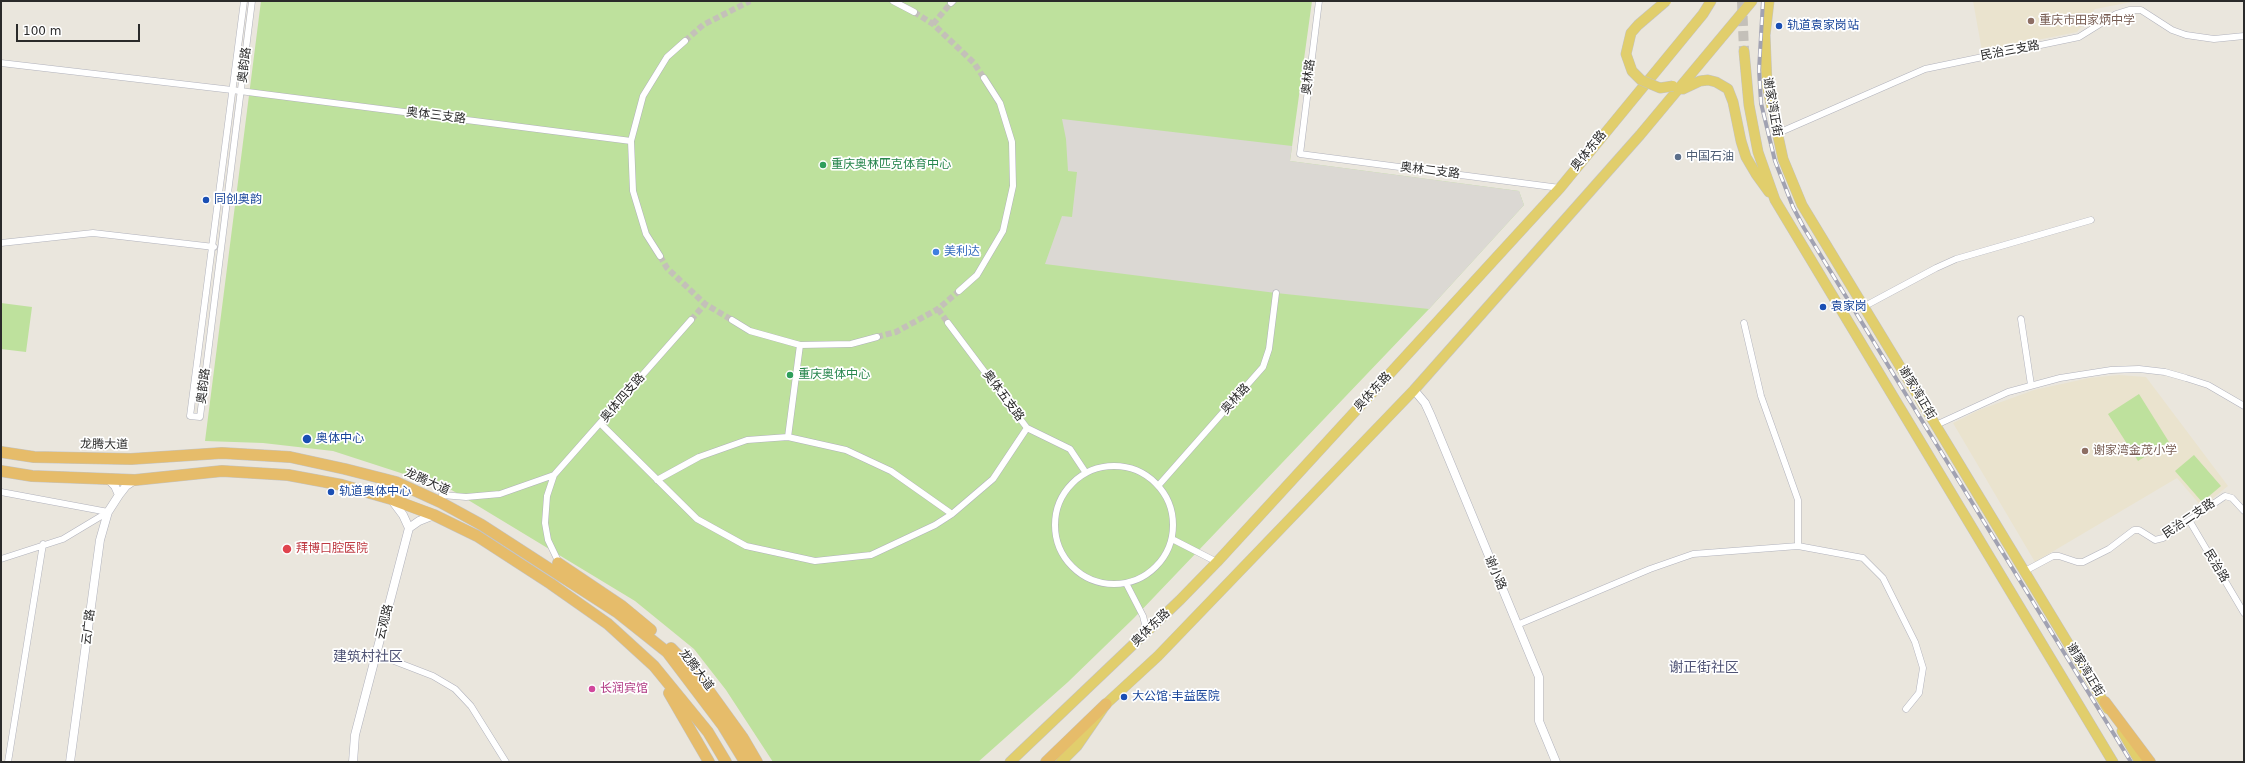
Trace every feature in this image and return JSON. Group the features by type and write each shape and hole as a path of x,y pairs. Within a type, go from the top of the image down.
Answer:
{"highway":[{"name":"龙腾大道","path":"1,452 34,457 131,459 222,453 290,457 396,482 440,502 482,525 618,613 667,652 723,726 745,762"},
{"path":"1,471 32,476 135,480 222,471 288,475 342,485 391,498 434,515 477,536 551,584 608,624 654,666 708,732 726,762"},
{"path":"396,482 442,495 487,519 622,606 669,645 699,677 743,738 757,762"},
{"path":"654,666 709,762"},
{"path":"2104,702 2150,762"},
{"path":"1046,762 1106,704"}],"main road":[{"path":"1666,1 1631,33 1626,54 1632,71 1641,80 1660,88 1674,90 1700,81 1716,82 1728,89 1733,102 1746,157 1756,174 1775,200"},
{"name":"奥体东路","path":"1010,762 1147,632 1217,562 1560,188 1703,14 1711,1"},
{"path":"1674,90 1689,78 1752,1"},
{"name":"谢家湾正街","path":"1769,1 1765,60 1767,85 1776,134 1791,182 1802,205 1865,306 2140,762"},
{"name":"谢家湾正街","path":"1744,51 1748,105 1758,152 1775,200 2113,762"},
{"name":"奥体东路","path":"1061,762 1077,746 1106,704 1158,656 1414,390 1674,90"}],"street":[{"name":"奥韵路","path":"244,1 190,416 200,417 252,1"},
{"path":"893,1 914,12"},
{"name":"奥林路","path":"1300,154 1319,1"},
{"name":"民治三支路","path":"1776,134 1925,68 2078,37 2116,14 2129,10 2141,10 2172,30 2186,35 2214,39 2244,36"},
{"path":"660,256 646,234 633,191 631,142 644,96 666,57 685,41"},
{"name":"奥体三支路","path":"1,64 241,91 631,142"},
{"path":"959,291 977,275 1003,231 1013,186 1012,142 1000,103 984,78"},
{"name":"奥林二支路","path":"1300,154 1560,188"},
{"path":"1865,306 1956,259 2092,220"},
{"path":"1,243 93,233 222,248"},
{"name":"奥林路","path":"1158,486 1263,367 1269,349 1276,293"},
{"path":"2021,319 2031,385"},
{"name":"奥体四支路","path":"554,475 601,424 691,320"},
{"path":"732,320 750,331 800,345 851,344 877,337"},
{"name":"奥体五支路","path":"948,323 1027,428 1070,449 1086,473"},
{"path":"1744,323 1761,396 1798,500 1798,546"},
{"path":"788,438 800,345"},
{"path":"1936,425 1985,401 2031,385 2088,373 2139,369 2165,372 2186,378 2213,388 2244,406"},
{"name":"谢小路","path":"1414,390 1425,403 1431,416 1539,677 1539,721 1556,762"},
{"path":"601,424 697,519 746,546 815,561 871,555 935,525 952,514 993,479 1027,428"},
{"path":"657,480 699,458 747,440 788,438 846,450 891,471 952,514"},
{"path":"1104,467 1124,467 1143,474 1158,486 1168,502 1173,520 1172,539 1165,556 1152,571 1135,581 1116,585 1096,582 1078,573 1064,559 1056,540 1054,521 1059,501 1070,485 1086,473 1104,467"},
{"path":"442,495 466,497 500,494 554,475"},
{"path":"554,475 545,510 545,523 548,540 559,564 574,584"},
{"path":"108,479 115,486 119,495"},
{"name":"云广路","path":"70,762 100,540 108,512 126,486 135,480"},
{"path":"1,492 108,512"},
{"name":"民治二支路","path":"2025,571 2053,556 2083,562 2109,549 2132,531 2139,530 2152,539 2159,539 2225,496 2232,498 2244,511"},
{"path":"391,498 403,515 409,528 419,521 434,515"},
{"path":"1,559 22,553 43,544 63,539 108,512"},
{"name":"民治路","path":"2188,520 2244,613"},
{"name":"云观路","path":"353,762 355,735 409,528"},
{"path":"1172,539 1217,562"},
{"path":"8,762 43,544"},
{"path":"1517,625 1650,569 1693,554 1798,546 1863,558 1883,578 1914,642 1923,668 1919,693 1906,709"},
{"path":"1126,583 1143,616 1147,632"},
{"path":"376,654 433,676 455,689 470,706 506,762"}],"shaded area":[{"name":"重庆市田家炳中学","path":"1973,1 2137,1 2095,9 2077,32 1982,51"},
{"path":"1062,119 1292,146 1290,161 1519,191 1524,205 1429,309 1276,293 1045,264 1062,216 1072,217 1077,172 1068,171 1066,139"},
{"name":"谢家湾金茂小学","path":"2119,375 2146,377 2228,486 2202,507 2177,478 2035,562 1953,423 1979,410 2034,390 2089,378"}],"green space":[{"name":"重庆奥体中心","path":"261,1 1312,1 1290,161 1519,191 1524,205 1429,309 1134,618 1068,682 978,762 773,762 726,690 694,649 635,601 450,489 333,451 263,443 205,441"},
{"path":"1,303 32,307 26,352 1,349"},
{"path":"2139,394 2169,442 2138,461 2108,414"},
{"path":"2194,455 2221,486 2202,502 2175,471"}],"tunnel":[{"path":"685,41 703,25 750,1"},
{"path":"1742,1 1744,51"},
{"path":"933,24 951,3"},
{"path":"914,12 933,24 974,63 984,78"},
{"path":"660,256 667,268 705,304 732,320"},
{"path":"877,337 896,332 938,309 959,291"},
{"path":"691,320 705,304"},
{"path":"938,309 948,323"}],"railway":[{"path":"1763,1 1759,70 1761,103 1775,161 1793,207 1804,228 2131,762"}],"place":[{"name":"重庆市田家炳中学","path":"2031,21"},
{"name":"轨道袁家岗站","path":"1779,26"},
{"name":"中国石油","path":"1678,157"},
{"name":"重庆奥林匹克体育中心","path":"823,165"},
{"name":"同创奥韵","path":"206,200"},
{"name":"美利达","path":"936,252"},
{"name":"袁家岗","path":"1823,307"},
{"name":"重庆奥体中心","path":"790,375"},
{"name":"奥体中心","path":"307,439"},
{"name":"谢家湾金茂小学","path":"2085,451"},
{"name":"轨道奥体中心","path":"331,492"},
{"name":"拜博口腔医院","path":"287,549"},
{"name":"长润宾馆","path":"592,689"},
{"name":"大公馆‧丰益医院","path":"1124,697"}],"district":[{"name":"建筑村社区","path":"368,657"},
{"name":"谢正街社区","path":"1704,668"}]}
